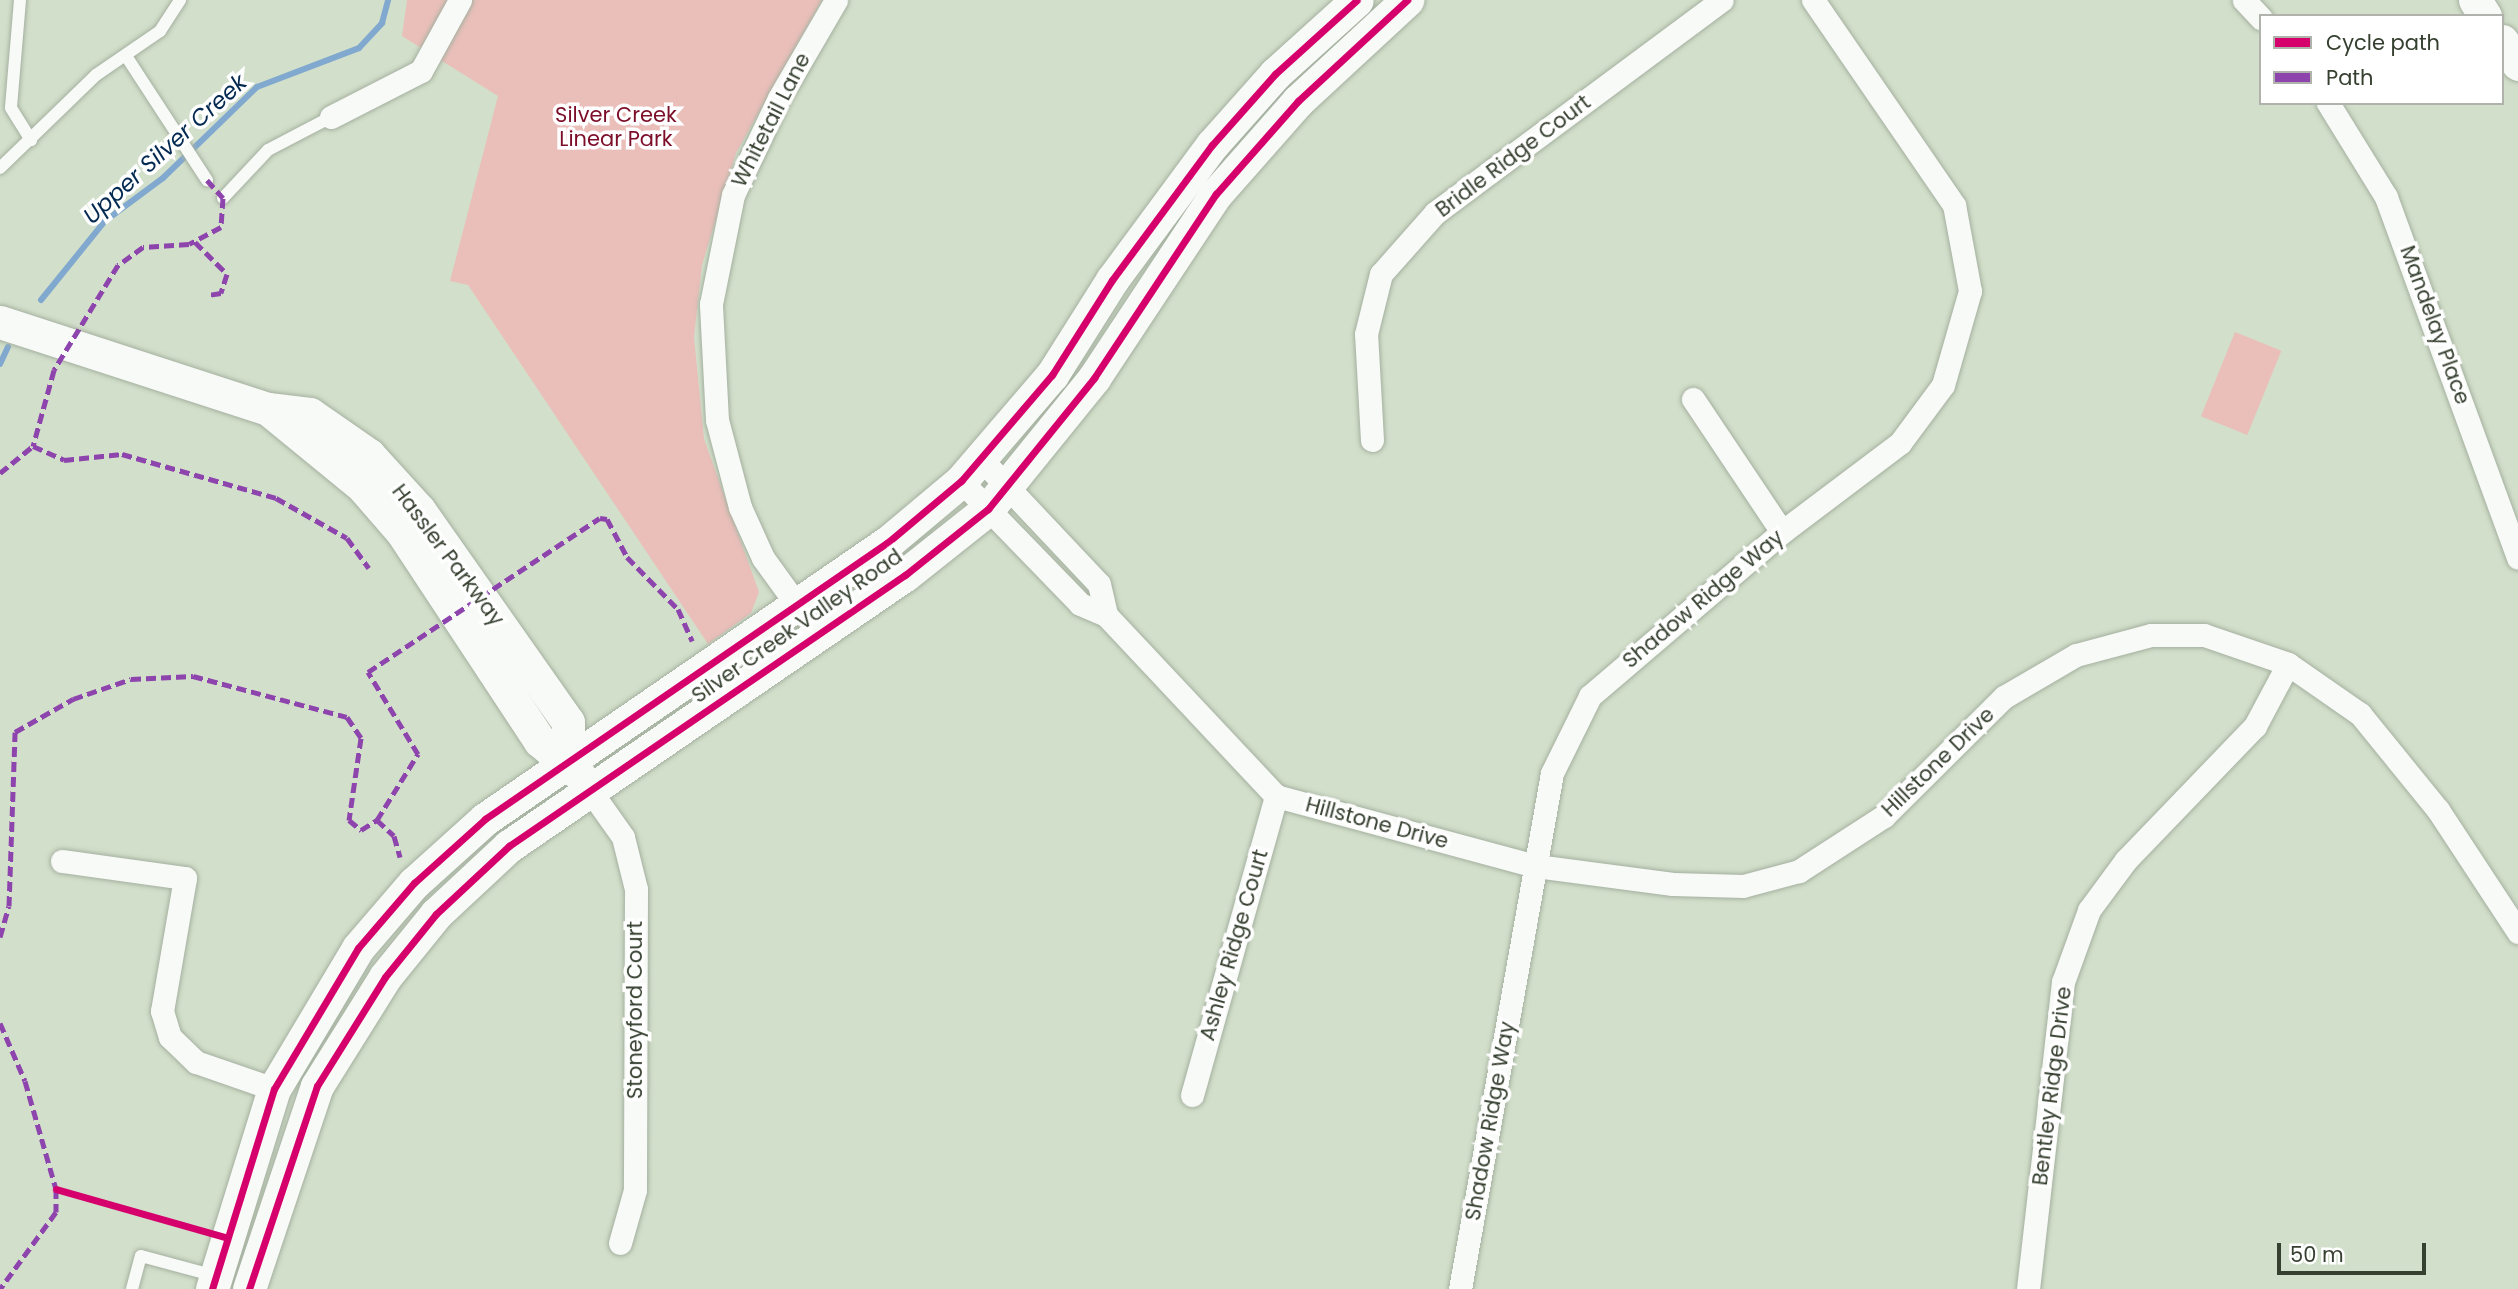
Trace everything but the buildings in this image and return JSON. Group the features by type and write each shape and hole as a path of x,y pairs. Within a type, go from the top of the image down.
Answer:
{"main road":[{"name":"Silver Creek Valley Road","path":"214,1283 274,1089 358,948 414,883 485,819 568,758 887,543 972,470 1052,375 1212,145 1275,74 1357,0"},
{"name":"Silver Creek Valley Road","path":"249,1289 317,1086 385,977 456,892 589,789 905,575 999,499 1094,378 1216,194 1298,101 1407,0"},
{"path":"2504,44 2518,64"},
{"name":"Hassler Parkway","path":"0,322 126,361 268,410 362,485 402,532 540,741 568,758 589,789"}],"street":[{"path":"331,117 421,71 460,0"},
{"name":"Whitetail Lane","path":"797,605 763,558 740,507 717,420 711,304 733,195 779,98 836,0"},
{"name":"Bridle Ridge Court","path":"1372,440 1366,334 1381,274 1436,213 1722,0"},
{"name":"Shadow Ridge Way","path":"1460,1289 1552,773 1590,696 1782,532 1900,443 1943,385 1970,290 1954,205 1813,0"},
{"path":"2244,0 2259,16"},
{"name":"Mandelay Place","path":"2329,105 2386,197 2518,558"},
{"path":"1693,399 1782,532"},
{"name":"Hillstone Drive","path":"972,470 999,499 1080,604 1106,615 1276,796 1536,866 1731,886 1799,871 1884,816 2004,697 2077,655 2151,635 2204,635 2288,664 2360,714 2438,810 2518,932"},
{"name":"Bentley Ridge Drive","path":"2028,1289 2063,982 2089,910 2126,860 2255,726 2288,664"},
{"name":"Stoneyford Court","path":"589,789 623,837 636,890 635,1190 620,1243"},
{"name":"Ashley Ridge Court","path":"1192,1095 1276,796"},
{"path":"62,861 185,878 162,1011 170,1037 196,1062 274,1089"}],"lane":[{"path":"20,0 11,108 32,140"},
{"path":"0,167 32,140 96,75 128,59 160,31 180,0"},
{"path":"128,59 207,180"},
{"path":"223,198 268,150 331,117"},
{"path":"132,1289 141,1256 214,1283"}],"green space":[{"name":"Silver Creek Linear Park","path":"407,0 822,0 736,153 702,265 694,337 704,439 759,592 751,613 708,644 468,285 450,281 498,96 402,36"},
{"path":"2235,332 2281,351 2247,435 2201,416"}],"waterway":[{"name":"Upper Silver Creek","path":"41,300 105,221 163,178 257,87 359,48 382,23 388,0"},
{"name":"Upper Silver Creek","path":"0,364 8,347"}],"marked path":[{"path":"207,180 223,198 221,227 189,244 143,247 118,265 54,370 33,446 64,460 122,454 276,498 347,538 369,568"},
{"path":"195,242 227,274 221,293 209,295"},
{"path":"0,473 33,446"},
{"path":"377,820 418,754 368,672 600,518 607,519 627,557 678,609 692,641"},
{"path":"0,937 9,906 15,732 73,699 131,679 193,676 347,717 361,738 349,820 361,830 377,820 394,836 400,857"},
{"path":"0,1023 25,1081 56,1189 56,1212 0,1289"}],"cycle path":[{"path":"212,1289 274,1089 358,948 414,883 485,819 887,543 961,481 1052,375 1112,280 1212,145 1275,74 1357,0"},
{"path":"249,1289 317,1086 385,977 436,914 509,846 905,575 988,509 1094,378 1216,194 1298,101 1407,0"},
{"path":"56,1189 225,1237"}]}
